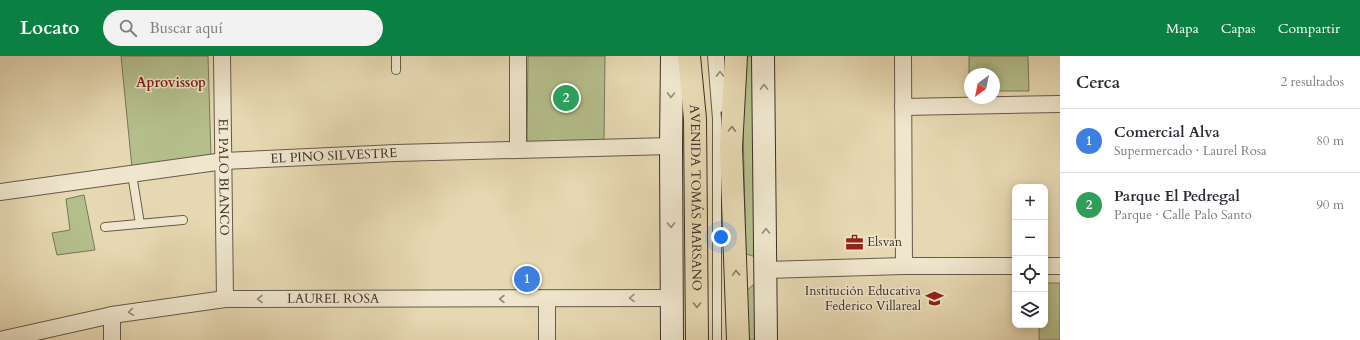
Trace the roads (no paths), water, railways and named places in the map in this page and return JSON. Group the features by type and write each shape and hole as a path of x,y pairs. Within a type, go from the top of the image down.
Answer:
{"main road":[{"name":"AVENIDA TOMÁS MARSANO","path":"689,56 695,119 697,340"},
{"path":"736,56 731,148 738,340"}],"street":[{"name":"EL PALO BLANCO","path":"222,56 225,299"},
{"path":"518,56 518,149"},
{"name":"AVENIDA TOMÁS MARSANO","path":"672,56 670,146 672,340"},
{"path":"763,56 766,340"},
{"path":"902,56 904,266"},
{"path":"903,107 1060,104"},
{"name":"EL PINO SILVESTRE","path":"0,192 224,161 396,153 670,146"},
{"path":"766,270 904,266 1012,266"},
{"path":"1048,266 1060,266"},
{"name":"LAUREL ROSA","path":"0,340 112,315 225,299 671,298"},
{"path":"547,299 547,340"},
{"path":"112,315 112,340"}],"lane":[{"path":"396,56 396,70"},
{"path":"712,56 717,119 717,340"},
{"path":"717,119 721,96 720,56"},
{"path":"132,174 140,224"},
{"path":"105,227 183,220"}],"place":[{"name":"Parque El Pedregal","path":"566,98"},
{"name":"Elsvan","path":"854,242"},
{"name":"Comercial Alva","path":"527,279"},
{"name":"Institución Educativa Federico Villareal","path":"934,298"}],"district":[{"name":"Aprovissop","path":"171,82"}]}
